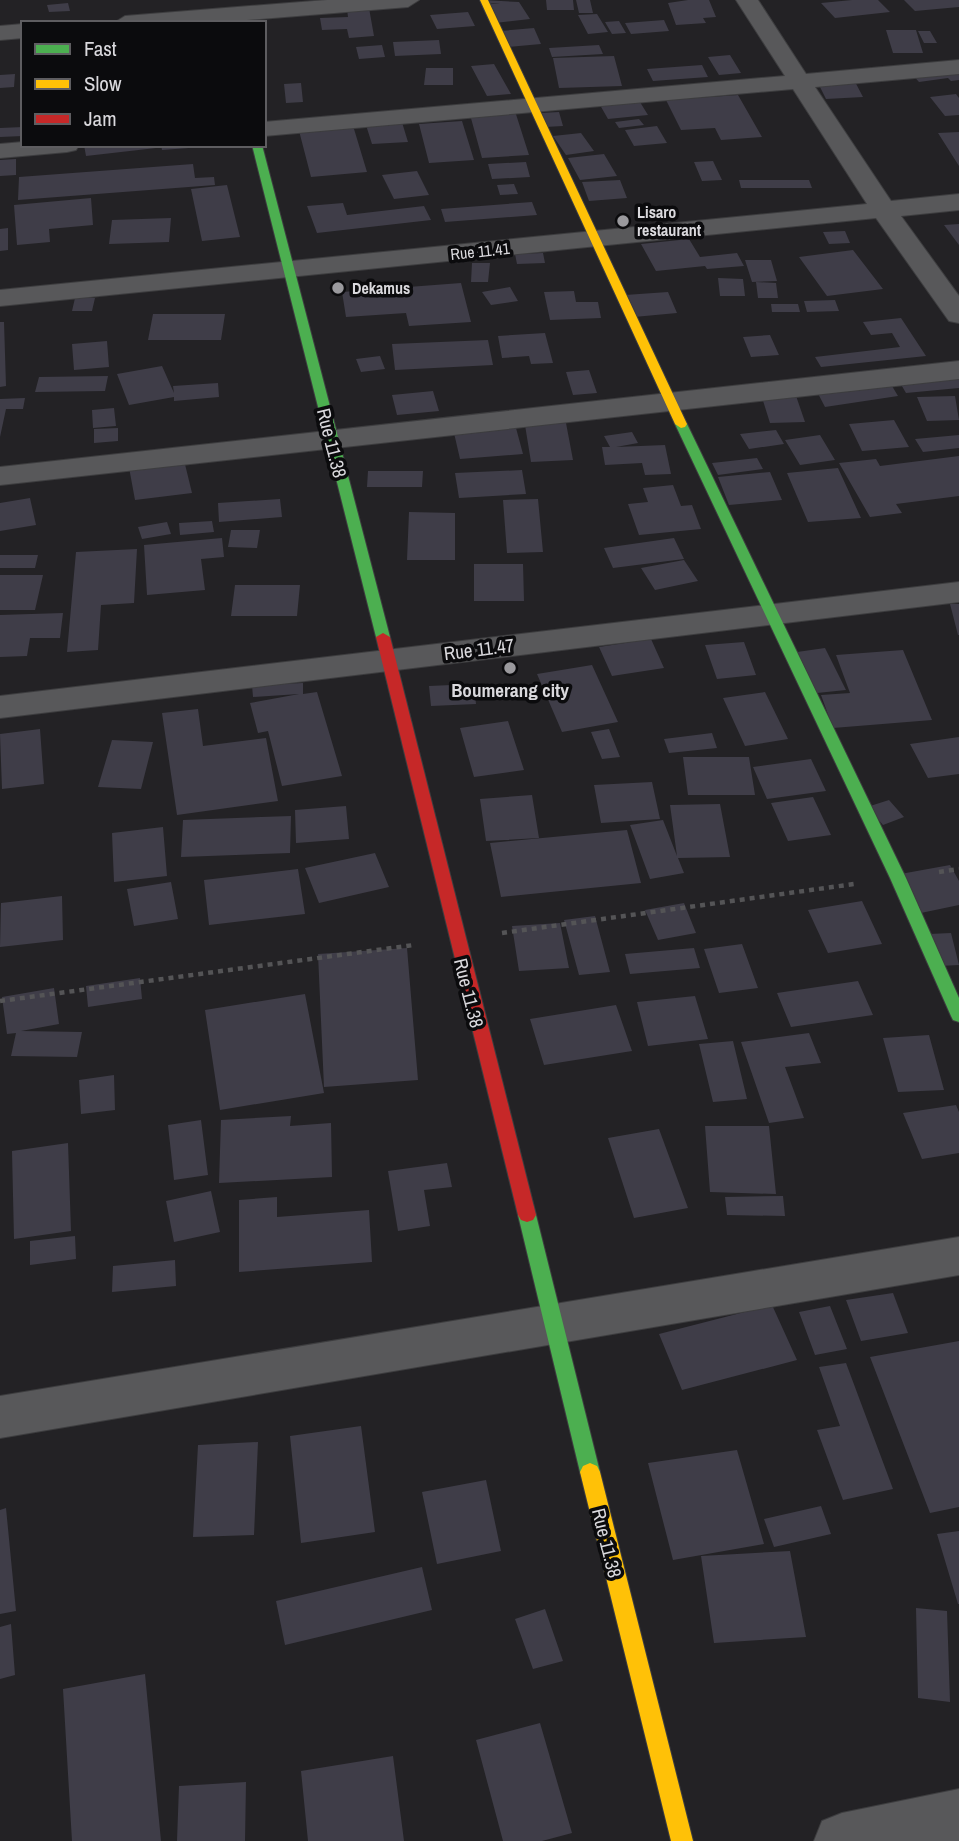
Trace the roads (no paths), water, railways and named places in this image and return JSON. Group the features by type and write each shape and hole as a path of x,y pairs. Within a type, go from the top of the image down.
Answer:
{"street":[{"path":"144,21 408,0"},
{"path":"484,0 770,615 898,878 959,1016"},
{"path":"747,0 884,209 959,315"},
{"path":"0,33 21,31"},
{"path":"266,129 959,67"},
{"path":"0,151 45,147"},
{"name":"Rue 11.38","path":"257,147 389,660 552,1326 682,1841"},
{"name":"Rue 11.41","path":"0,298 959,202"},
{"path":"0,476 959,370"},
{"name":"Rue 11.47","path":"0,707 959,592"},
{"path":"0,1417 959,1256"},
{"path":"842,1841 959,1816"}],"place":[{"name":"Lisaro restaurant","path":"623,221"},
{"name":"Dekamus","path":"338,288"},
{"name":"Boumerang city","path":"510,668"}]}
